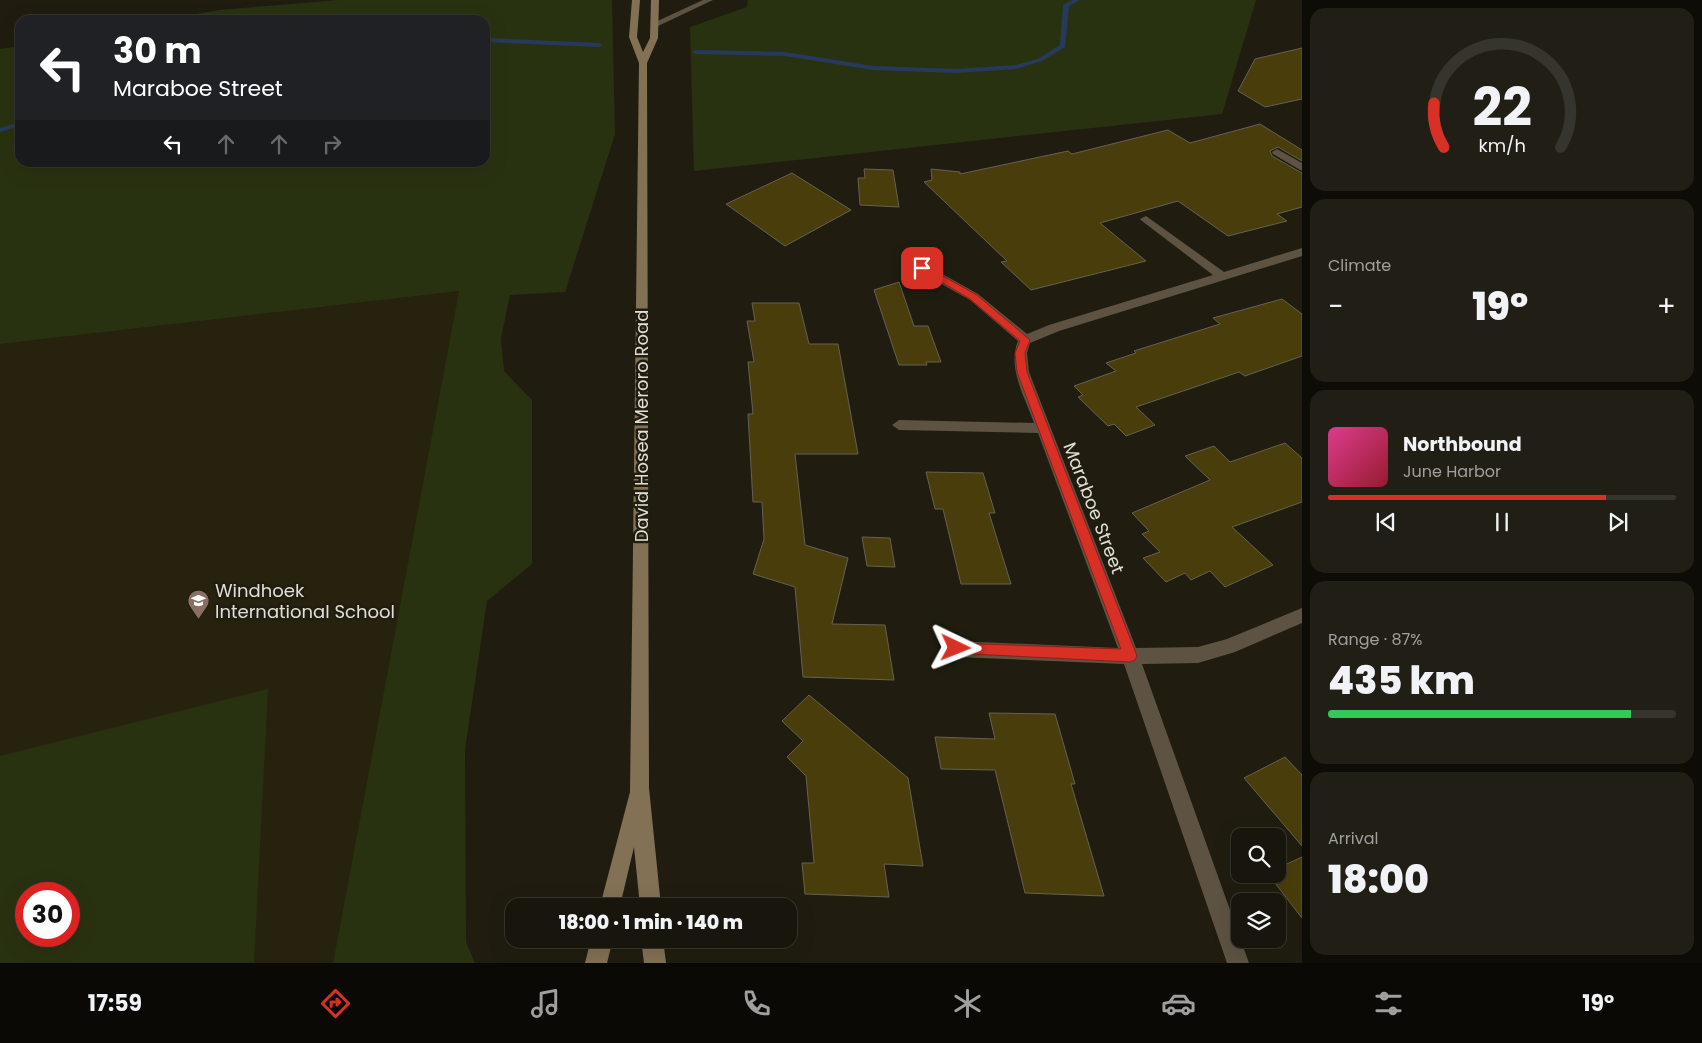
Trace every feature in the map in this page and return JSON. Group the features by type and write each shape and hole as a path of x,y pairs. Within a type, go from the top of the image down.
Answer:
{"main road":[{"name":"David Hosea Meroro Road","path":"636,0 633,37 643,63 639,788 649,898"},
{"name":"David Hosea Meroro Road","path":"643,63 654,38 655,0"},
{"name":"David Hosea Meroro Road","path":"612,898 639,788"},
{"path":"596,963 600,948"},
{"path":"653,948 655,963"}],"street":[{"path":"1277,152 1302,168"},
{"path":"1146,219 1223,277"},
{"path":"908,260 974,297 1025,340 1086,317 1302,252"},
{"name":"Maraboe Street","path":"1025,340 1020,353 1022,372 1041,428 1130,656 1238,963"},
{"path":"898,425 1041,428"},
{"path":"956,648 1130,656 1198,654 1229,646 1302,615"}],"lane":[{"path":"655,24 709,0"}],"shaded area":[{"name":"Windhoek International School","path":"459,291 333,963 0,963 0,344"}],"green space":[{"path":"339,0 612,0 615,134 565,292 510,295 501,338 504,371 532,400 532,564 487,601 465,750 466,942 475,963 333,963 459,291 0,344 0,49 15,47 15,167 490,167 490,15 190,15 219,10"},
{"path":"748,0 1256,0 1222,114 694,171 690,27 747,7"},
{"path":"268,689 254,963 0,963 0,756"}],"building":[{"path":"1302,48 1302,99 1265,107 1238,91 1255,59"},
{"path":"1260,124 1302,150 1302,161 1278,147 1270,151 1272,156 1302,173 1302,207 1277,214 1287,221 1228,236 1178,201 1100,223 1146,261 1031,290 1001,262 1007,261 924,182 932,180 931,169 960,172 960,174 1068,151 1072,154 1168,130 1190,143"},
{"path":"864,169 893,170 899,207 860,205 858,178 865,178"},
{"path":"792,173 851,210 785,246 726,204"},
{"path":"899,282 914,326 928,326 941,362 926,362 927,365 899,365 874,290"},
{"path":"1282,299 1302,314 1302,356 1245,376 1239,372 1136,407 1155,425 1126,436 1114,424 1108,426 1078,397 1083,395 1074,386 1116,371 1106,363 1136,353 1134,351 1220,324 1213,318"},
{"path":"752,303 799,303 809,344 838,344 858,454 795,454 805,545 848,558 832,624 885,625 894,680 803,677 795,587 753,574 764,539 762,502 753,502 748,414 753,414 748,362 754,362 747,321 755,321"},
{"path":"1285,443 1302,458 1302,502 1232,527 1273,565 1225,587 1210,571 1191,580 1185,573 1166,582 1143,558 1160,552 1142,534 1149,531 1132,513 1210,480 1185,456 1214,446 1230,462"},
{"path":"926,472 983,473 995,513 989,513 1011,584 961,584 943,509 935,509"},
{"path":"862,537 890,538 895,567 867,566"},
{"path":"809,695 908,778 923,866 884,864 889,897 805,894 802,863 814,863 806,776 787,757 803,741 782,721"},
{"path":"989,713 1055,714 1075,784 1071,784 1104,896 1025,893 995,770 941,769 935,737 995,739"},
{"path":"1285,757 1302,775 1302,846 1244,778"},
{"path":"1302,857 1302,918 1286,897 1286,893 1283,893 1275,883 1286,883 1286,864"}],"waterway":[{"path":"695,52 785,54 873,68 956,71 1016,67 1040,60 1063,46 1066,5 1077,0"},
{"path":"490,40 599,45"},
{"path":"0,130 15,126"}],"place":[{"name":"Windhoek International School","path":"199,619"}],"route":[{"path":"922,268 974,297 1025,340 1020,353 1022,372 1041,428 1130,656 956,648"}]}
